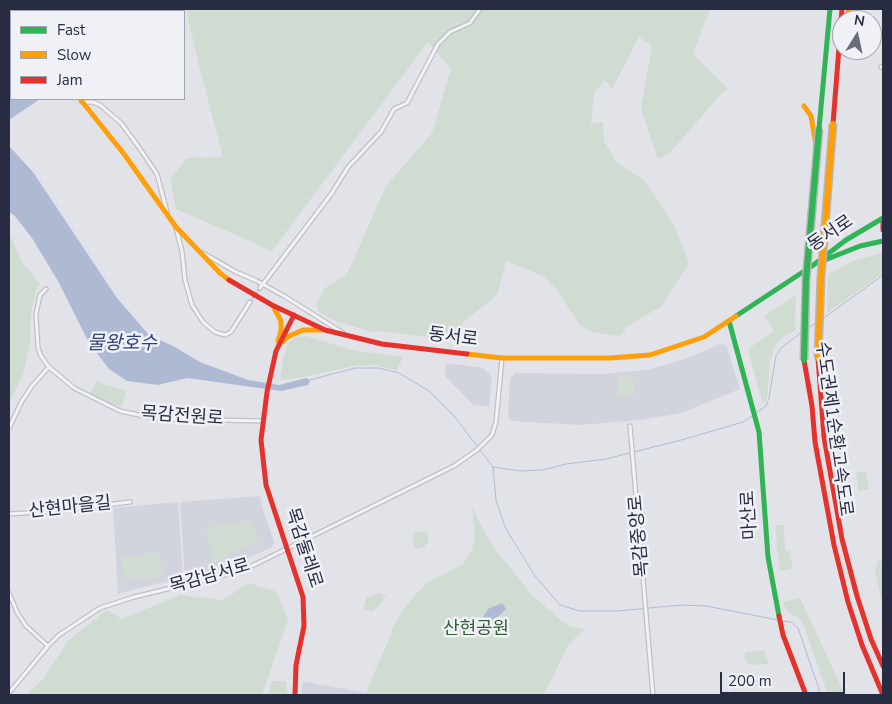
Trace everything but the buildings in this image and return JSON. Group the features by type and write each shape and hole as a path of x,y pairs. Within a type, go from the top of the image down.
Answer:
{"main road":[{"name":"수도권제1순환고속도로","path":"830,9 806,280 804,360 812,406 815,442 834,545 848,602 862,645 883,695"},
{"name":"수도권제1순환고속도로","path":"838,60 821,277 818,358 824,437 842,539 857,596 871,639 883,666"},
{"name":"동서로","path":"81,100 124,154 176,227 194,248 220,273 272,305 325,330 389,345 502,358 610,358 650,355 704,337 812,266 846,240 883,218"},
{"path":"804,106 810,113 815,132 816,161"},
{"path":"883,223 883,230"},
{"path":"812,266 842,252 883,241"},
{"path":"272,305 281,327 276,351"},
{"path":"276,351 294,315"},
{"name":"마산로","path":"728,321 756,420 764,491 768,557 777,608 783,635 806,695"},
{"path":"276,351 283,340 296,332 313,329 325,330"},
{"name":"목감둘레로","path":"276,351 264,411 262,459 266,485 304,597 304,626 296,665 295,695"}],"street":[{"path":"262,286 332,193 348,167 381,132 394,109 407,103 438,44 450,32 470,23 480,9"},
{"path":"81,100 100,105 121,124 138,146 157,174 168,216"},
{"path":"176,227 182,252 185,280 192,305 203,322 215,332 225,335 230,332 250,302"},
{"path":"194,248 262,286 284,296 348,336"},
{"name":"목감전원로","path":"46,289 40,295 38,304 36,331 41,356 49,367 74,388 120,411 164,419 263,421"},
{"name":"목감남서로","path":"9,693 60,634 100,608 134,597 229,574 254,565 454,466 476,450 492,435 496,422 502,358"},
{"path":"9,428 27,393 49,367"},
{"name":"목감중앙로","path":"630,426 654,695"},
{"name":"산현마을길","path":"9,514 57,511 130,502"},
{"path":"9,593 17,612 26,626 48,646"}],"shaded area":[{"path":"720,344 727,347 740,389 681,413 640,420 580,425 511,421 508,417 510,378 516,373 601,374 647,370 685,359"},
{"path":"447,363 483,368 489,373 492,379 489,407 473,405 445,376"},
{"path":"260,496 274,542 272,547 226,568 185,578 180,502"},
{"path":"178,502 183,578 118,594 113,508"},
{"path":"306,682 366,693 365,695 302,695 302,683"}],"green space":[{"path":"186,9 710,9 693,54 728,89 721,94 669,154 658,159 641,108 652,46 639,37 612,89 605,80 594,93 591,123 603,122 604,141 617,163 645,181 674,225 689,263 662,306 624,328 626,331 619,336 591,332 580,325 556,289 543,276 506,261 497,295 463,322 461,341 381,331 372,332 338,322 318,312 316,303 325,288 347,274 386,186 432,133 451,69 428,42 272,251 176,209 170,179 187,158 223,157"},
{"path":"9,233 22,262 40,284 36,291 31,312 30,344 23,374 9,404"},
{"path":"883,253 883,273 827,313 828,274 855,260"},
{"path":"796,295 795,331 788,333 776,344 770,361 767,398 764,403 748,349 774,331 764,316"},
{"path":"306,336 352,350 403,357 397,370 373,365 354,366 280,380 283,358 288,344 295,337"},
{"path":"632,375 635,395 618,397 618,376"},
{"path":"97,380 104,385 126,390 122,407 111,404 90,393"},
{"path":"866,471 869,489 858,491 856,473"},
{"name":"산현공원","path":"472,507 486,535 498,553 532,595 564,623 584,630 568,645 550,683 542,695 366,695 394,625 403,610 427,583 463,564 472,550 475,537"},
{"path":"252,520 259,542 212,564 206,527"},
{"path":"776,525 784,525 785,551 789,551 793,569 780,571 778,552 781,552 777,551"},
{"path":"416,531 427,533 429,541 424,547 415,549 412,536"},
{"path":"160,553 162,577 123,580 121,556"},
{"path":"878,560 883,562 883,606 875,572"},
{"path":"248,583 277,592 288,620 262,695 26,695 43,679 69,640 107,610 122,619 180,595 223,600"},
{"path":"379,593 386,596 377,608 372,611 363,609 366,598"},
{"path":"800,598 845,695 828,695 802,621 785,609 783,602"},
{"path":"764,650 768,664 750,665 745,659 745,652"},
{"path":"273,681 286,681 287,695 269,695"}],"water":[{"path":"9,27 10,100 39,100 9,120"},
{"name":"물왕호수","path":"9,146 33,172 117,298 149,335 173,346 200,362 248,380 279,385 306,378 310,380 308,385 281,391 187,378 158,385 127,381 109,369 89,343 58,281 32,238 14,215 9,212"},
{"path":"502,603 506,609 486,628 483,629 478,625 488,609"}],"waterway":[{"path":"821,320 883,275"},
{"path":"808,328 816,323"},
{"path":"756,413 766,406 769,398 776,356 781,348 803,331"},
{"path":"310,380 355,368 379,368 399,373 429,391 454,416 493,467 521,471 543,470 566,464 606,459 743,422 752,416"},
{"path":"493,467 496,500 505,527 535,576 560,605 580,611 618,611 681,605 706,606 778,620"},
{"path":"782,621 791,622 798,628 821,695"}],"tunnel":[{"path":"250,302 260,288"}],"traffic: fast":[{"path":"819,129 830,9"},
{"path":"804,360 806,280 819,129"},
{"path":"736,316 812,266 846,240 883,218"},
{"path":"820,262 860,246 883,241"},
{"path":"729,321 759,432 768,557 779,616"}],"traffic: slow":[{"path":"81,100 124,154 176,227 229,280"},
{"path":"804,106 811,116 816,145"},
{"path":"818,358 821,277 833,124"},
{"path":"273,306 281,321 278,341"},
{"path":"467,354 502,358 610,358 650,355 704,337 736,316"},
{"path":"282,342 289,336 303,330 321,330"}],"traffic: jam":[{"path":"833,124 842,9"},
{"path":"883,223 883,230"},
{"path":"229,280 272,305 325,330 382,344 467,354"},
{"path":"294,315 276,351 267,392 261,440 266,485 303,597 304,626 296,665 295,695"},
{"path":"818,358 824,437 842,539 857,596 871,639 883,666"},
{"path":"804,360 812,406 815,442 834,545 848,602 862,645 883,695"},
{"path":"779,616 783,635 806,695"}]}
